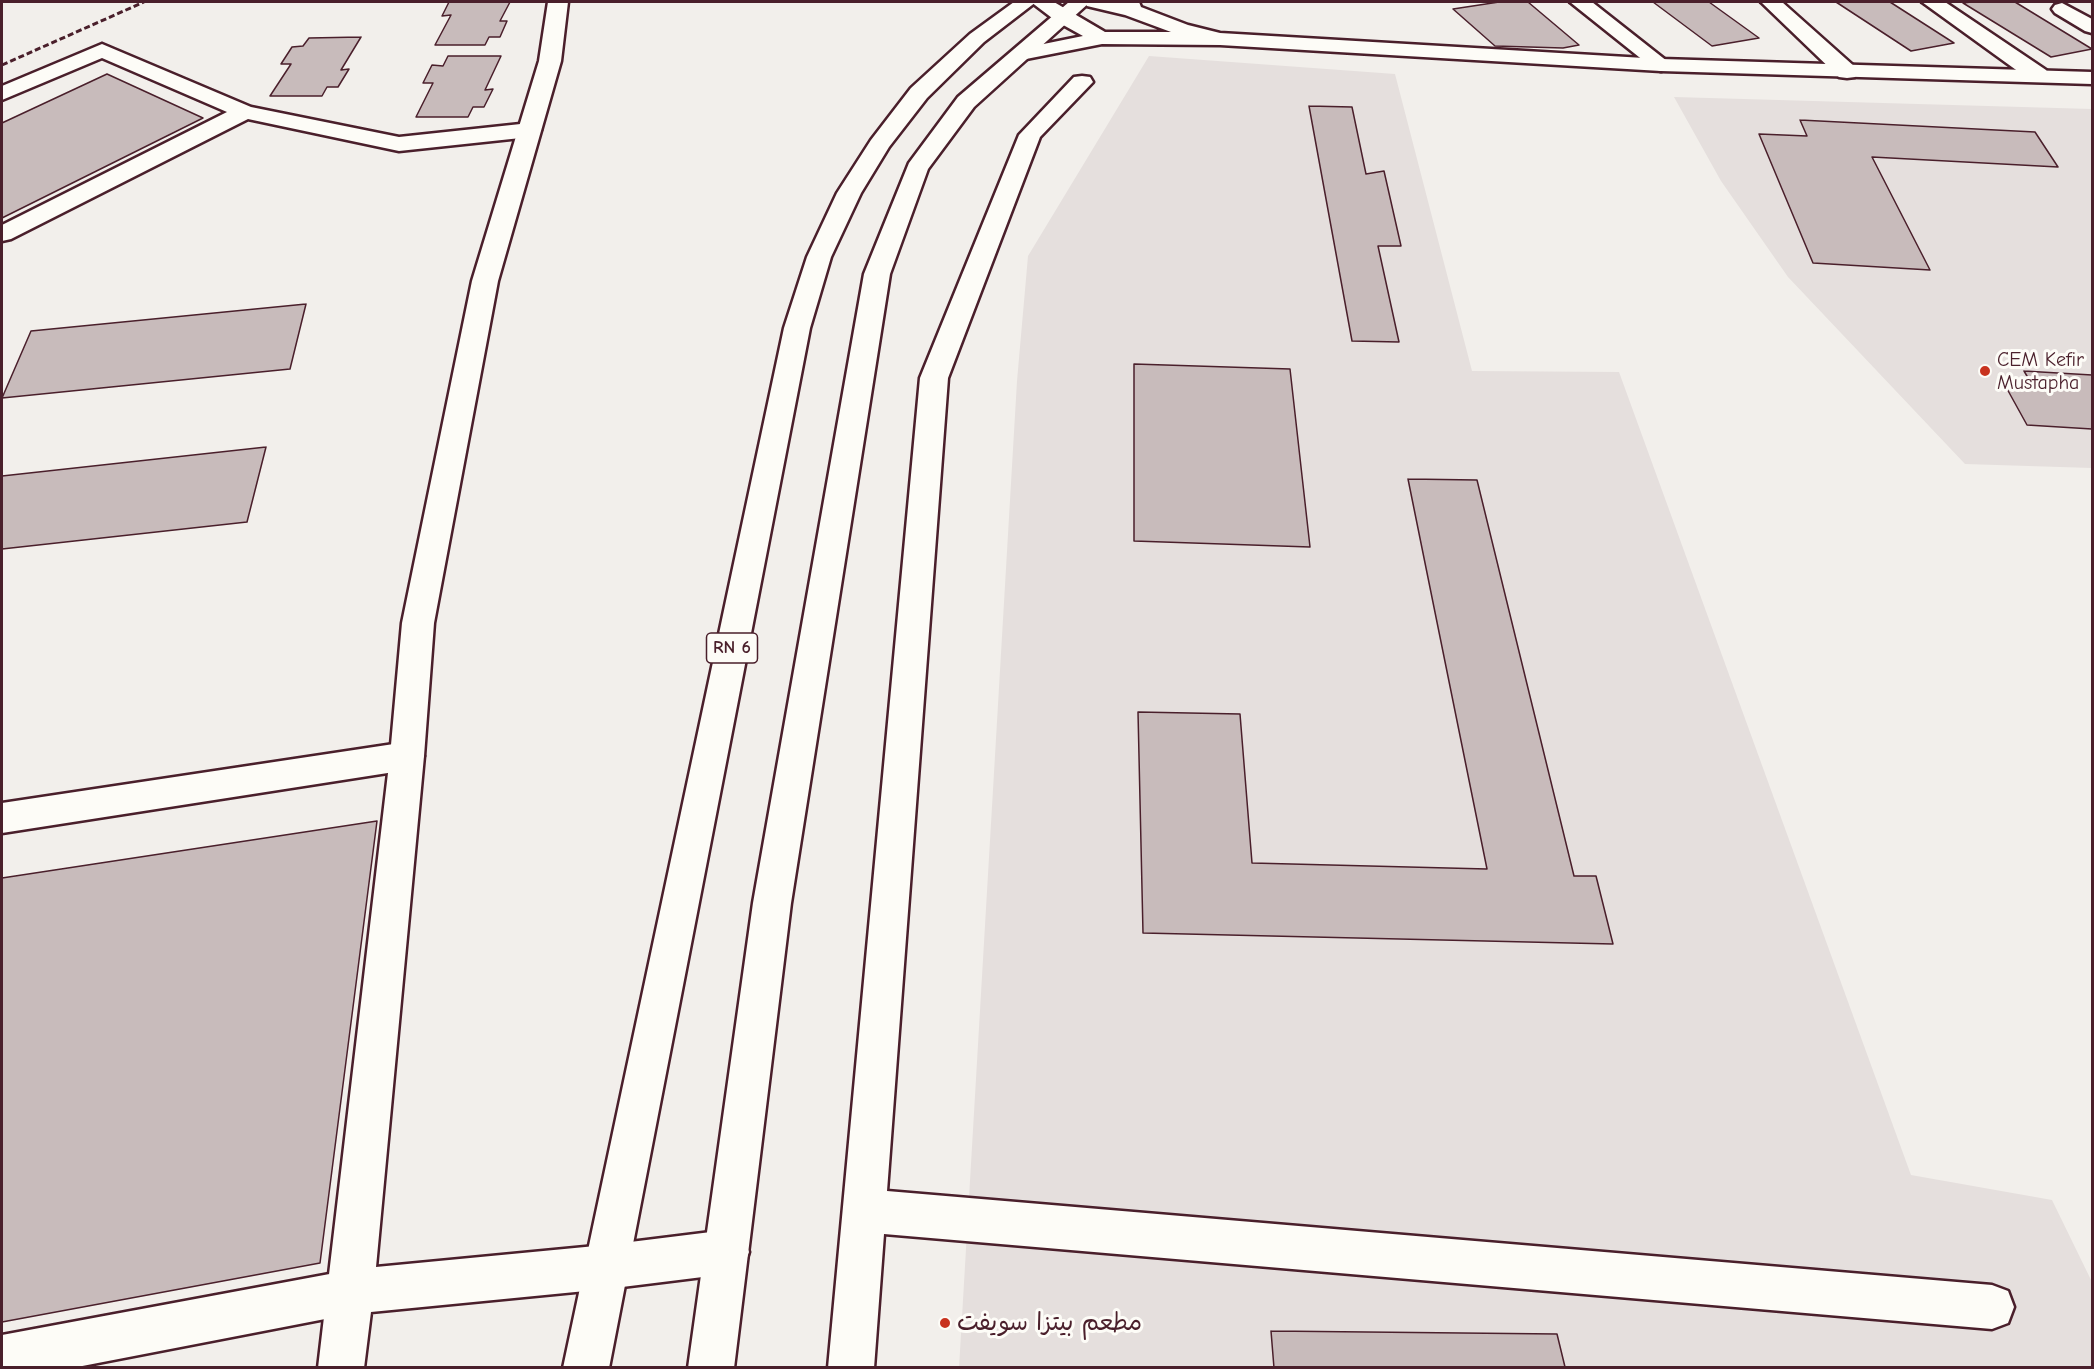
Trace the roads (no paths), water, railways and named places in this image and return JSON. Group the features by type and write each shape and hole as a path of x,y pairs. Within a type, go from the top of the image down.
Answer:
{"street":[{"path":"341,1368 407,756 418,623 485,281 550,61 558,2"},
{"name":"RN 6","path":"586,1368 797,328 819,258 849,192 879,145 919,93 977,38 1026,2"},
{"path":"1094,2 1130,6 1181,29 1220,39"},
{"path":"1580,2 1661,65"},
{"path":"1771,2 1847,72"},
{"path":"1932,2 2038,75"},
{"path":"711,1368 772,903 877,274 917,168 966,102 1021,54 1061,7 1102,38"},
{"path":"2062,9 2092,27"},
{"path":"1021,54 1102,38 1220,39 1661,65 2092,78"},
{"path":"2,94 102,50 245,112 399,144 530,130"},
{"path":"851,1368 934,378 1030,135 1082,82"},
{"path":"2,234 245,112"},
{"path":"2,818 407,756"},
{"path":"864,1211 1992,1307"},
{"path":"2,1358 351,1292 606,1267 727,1252"}],"railway":[{"path":"2,65 144,2"}],"place":[{"name":"CEM Kefir Mustapha","path":"1985,371"},
{"name":"مطعم بيتزا سويفت","path":"945,1323"}]}
